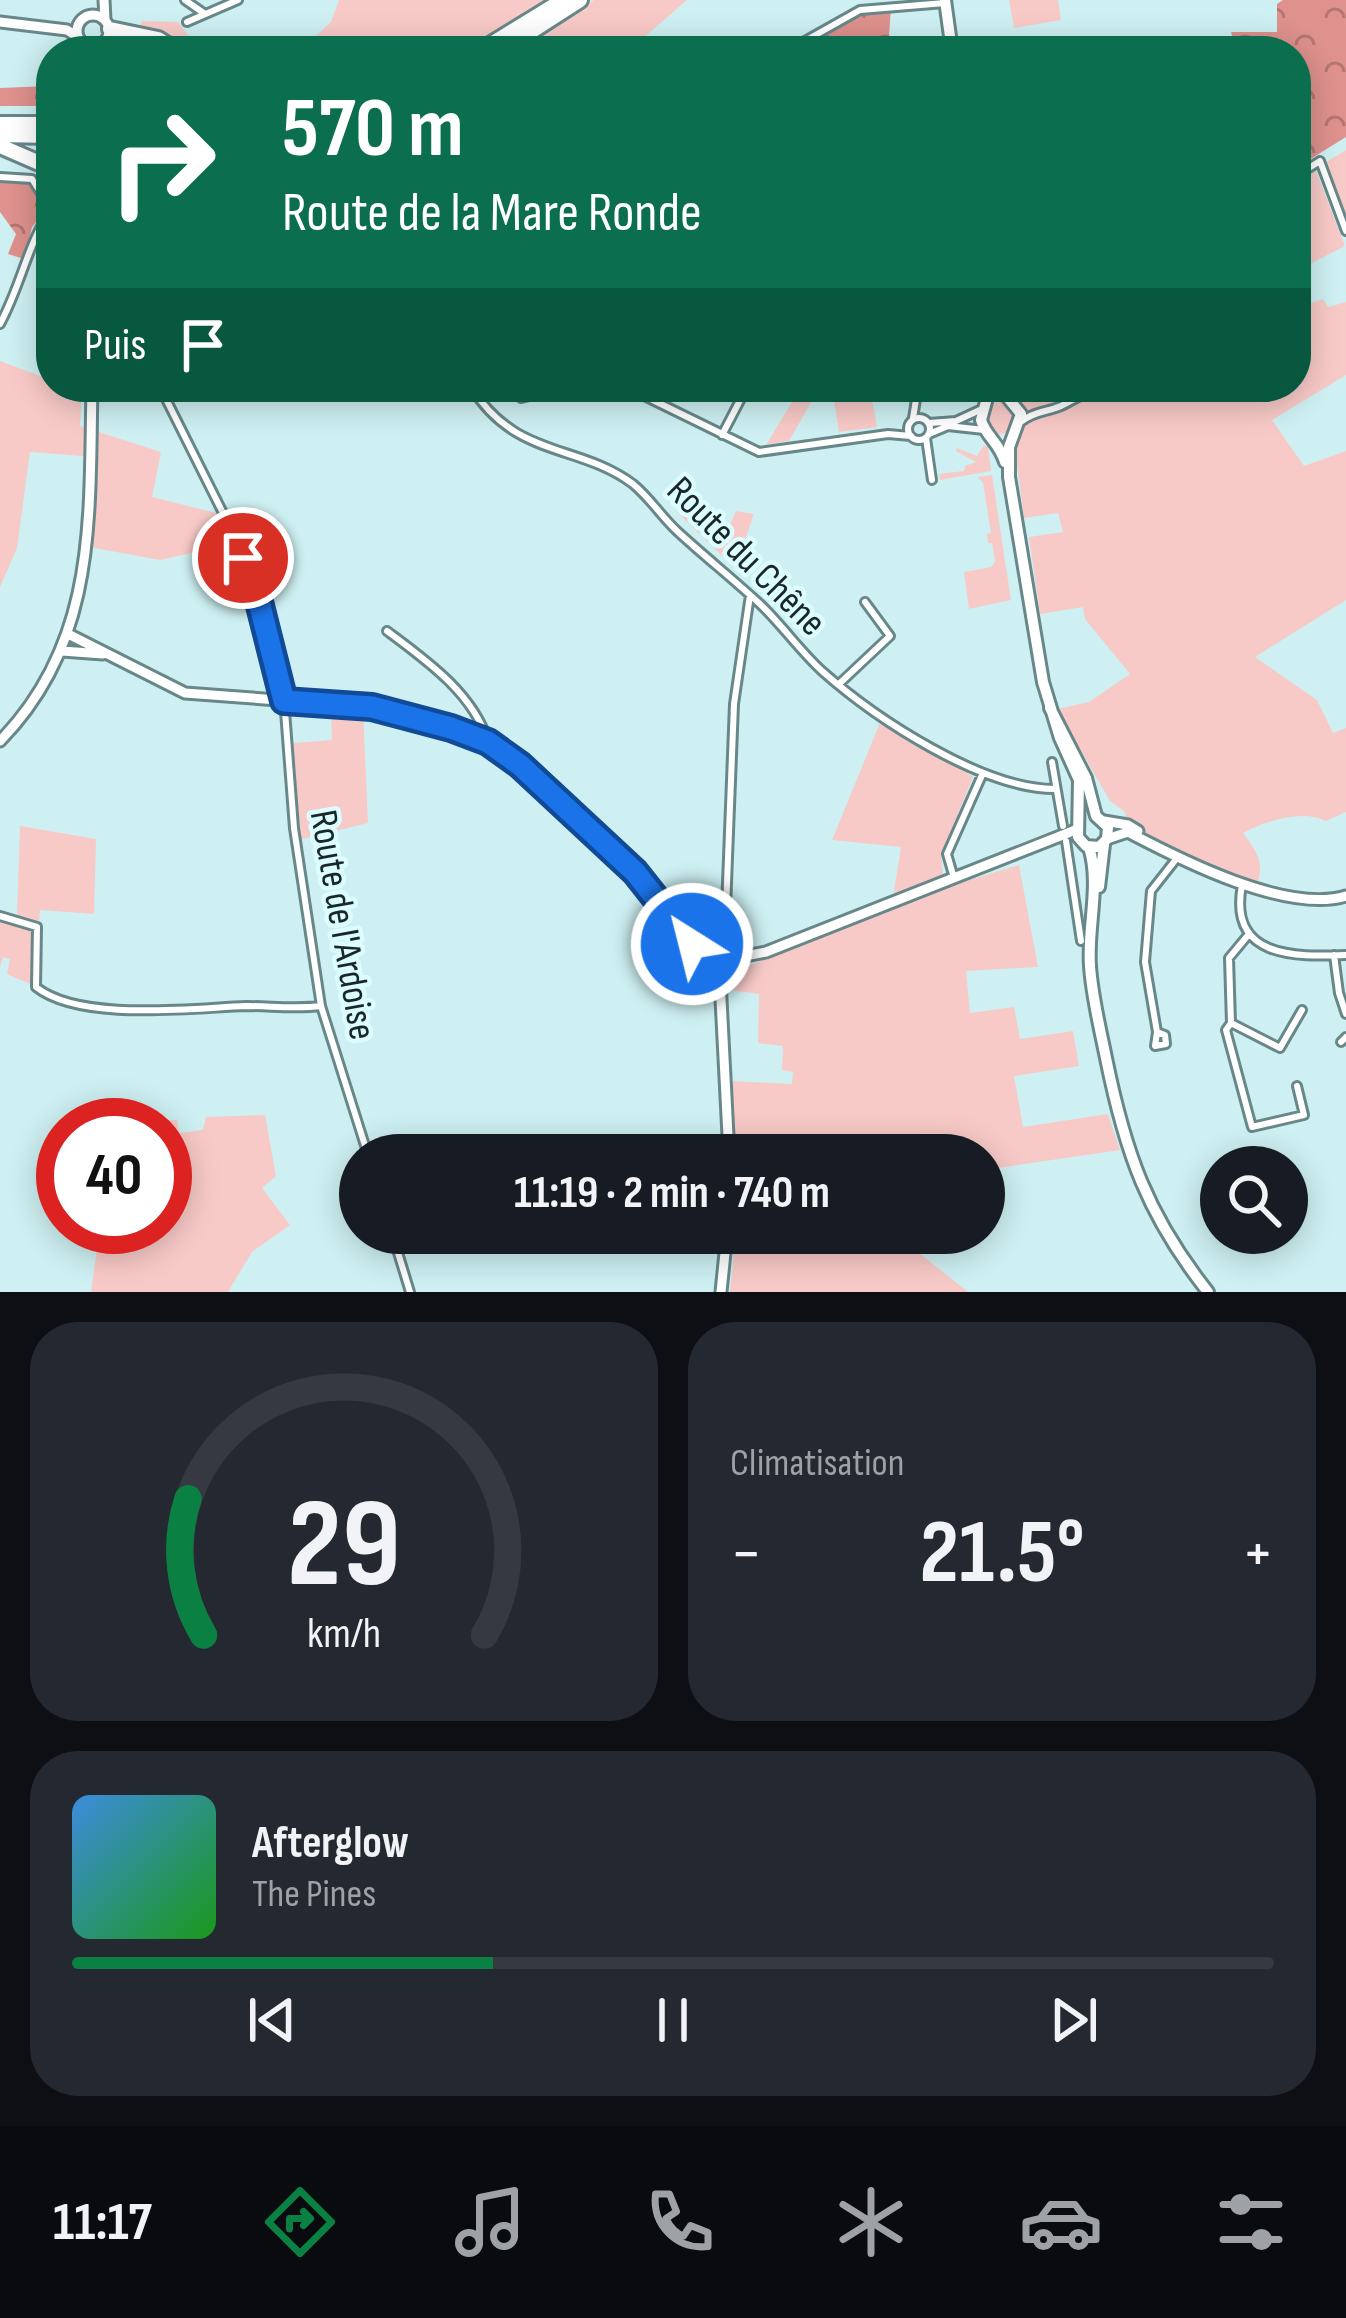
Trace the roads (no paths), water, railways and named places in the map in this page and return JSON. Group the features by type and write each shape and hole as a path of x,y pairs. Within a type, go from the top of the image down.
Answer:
{"highway":[{"path":"504,36 563,0"},
{"path":"525,36 580,0"},
{"path":"0,124 36,124"},
{"path":"0,135 36,136"},
{"path":"0,146 36,162"}],"main road":[{"path":"945,2 950,36"},
{"path":"990,402 990,434 1009,477 1050,708 1079,780 1079,827 1095,876 1086,939 1128,1154 1144,1192 1203,1290"},
{"path":"1009,477 1021,412 1013,402"},
{"path":"990,434 1016,429"},
{"path":"1050,708 1086,778 1100,819 1108,827 1086,939"},
{"path":"1079,827 1088,817 1100,819"},
{"path":"1086,846 1106,842"}],"street":[{"path":"83,36 84,18 101,0"},
{"path":"101,0 103,36"},
{"path":"185,0 205,14"},
{"path":"187,22 238,0"},
{"path":"814,36 860,10 945,2"},
{"path":"24,24 84,18"},
{"path":"84,18 101,36"},
{"path":"0,22 67,30 73,36"},
{"path":"1311,167 1320,161 1346,231"},
{"path":"0,177 32,178 36,185"},
{"path":"0,324 21,285 36,236"},
{"path":"0,741 36,698 68,634 84,571 91,402"},
{"name":"Route de l'Ardoise","path":"167,402 255,586 284,701 294,828 321,1006 361,1134"},
{"name":"Route du Chêne","path":"482,402 530,441 632,483 838,684 924,743 982,773 1056,789"},
{"path":"656,402 759,452 888,434 928,436 948,427 990,434"},
{"path":"722,435 739,402"},
{"path":"917,402 910,422 912,438 928,461"},
{"path":"920,402 927,421 932,480"},
{"path":"888,434 910,422 956,421 982,402"},
{"path":"1015,402 1039,410"},
{"path":"1016,429 1039,410 1067,402"},
{"path":"728,1134 720,980 734,704 749,596"},
{"path":"838,684 890,636 866,602"},
{"path":"387,631 451,685 478,717 488,742"},
{"path":"68,634 185,693 372,707 488,742 520,765 635,872 697,949 724,960 766,952 1079,827"},
{"path":"62,651 103,654"},
{"path":"1052,762 1063,826"},
{"path":"954,878 947,854 982,773"},
{"path":"1100,819 1132,827 1159,848"},
{"path":"1106,842 1128,832 1177,858 1307,901 1346,896"},
{"path":"1066,841 1086,939"},
{"path":"1049,842 1086,846"},
{"path":"1157,1032 1144,962 1151,891 1177,858"},
{"path":"1243,882 1240,914 1249,934 1302,957 1346,955"},
{"path":"0,916 37,927 36,987 71,1002 191,1009 321,1006"},
{"path":"1232,1023 1229,958 1249,934"},
{"path":"1334,955 1346,1014"},
{"path":"1232,1023 1280,1048 1302,1010"},
{"path":"1232,1023 1227,1037 1252,1127 1304,1115 1297,1086"},
{"path":"398,1254 410,1292"},
{"path":"721,1292 725,1254"}]}
